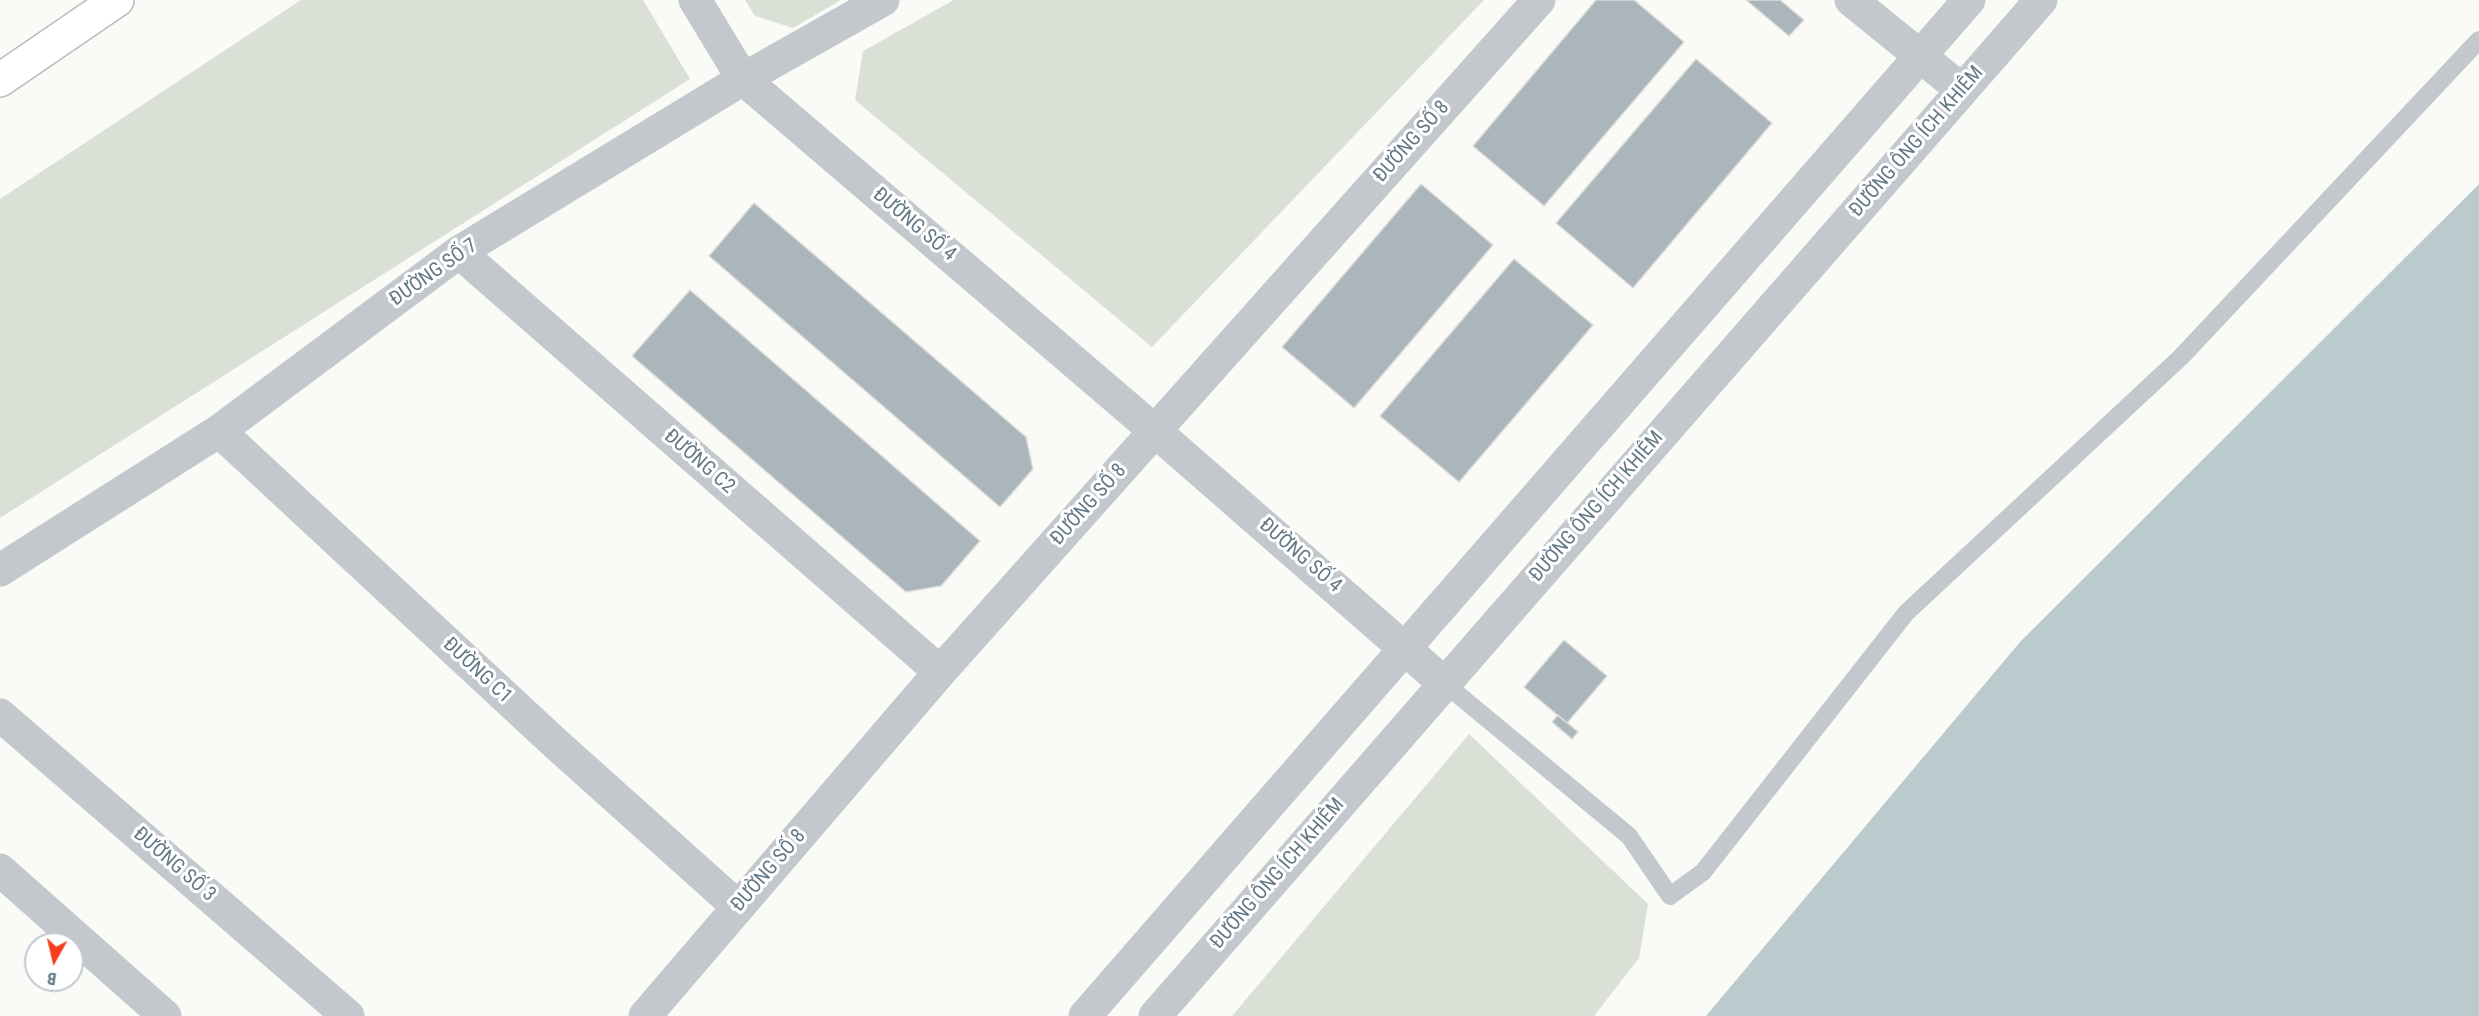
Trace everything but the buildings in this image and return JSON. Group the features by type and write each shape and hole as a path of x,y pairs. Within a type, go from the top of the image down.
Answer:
{"main road":[{"path":"0,80 117,0"}],"street":[{"name":"ĐƯỜNG SỐ 4","path":"694,0 743,79 1406,647 1444,683"},
{"name":"ĐƯỜNG SỐ 7","path":"0,570 219,431 459,252 743,79 883,0"},
{"name":"ĐƯỜNG SỐ 8","path":"645,1016 940,672 1539,0"},
{"path":"1851,0 1962,90"},
{"path":"1084,1016 1969,0"},
{"name":"ĐƯỜNG ÔNG ÍCH KHIÊM","path":"1155,1016 2041,0"},
{"name":"ĐƯỜNG C2","path":"459,252 940,672"},
{"name":"ĐƯỜNG C1","path":"219,431 555,743 738,907"},
{"name":"ĐƯỜNG SỐ 3","path":"0,715 348,1016"},
{"path":"0,870 165,1016"}],"lane":[{"path":"1444,683 1629,836 1670,896 1703,872 1905,613 2181,357 2479,40"}],"shaded area":[{"path":"301,0 643,0 690,79 0,518 0,199"},
{"path":"745,0 841,0 793,28 755,16"},
{"path":"954,0 1484,0 1152,347 855,100 863,51"},
{"path":"2479,184 2479,1016 1706,1016 2020,642"},
{"path":"1469,734 1648,904 1639,958 1594,1016 1232,1016"}]}
